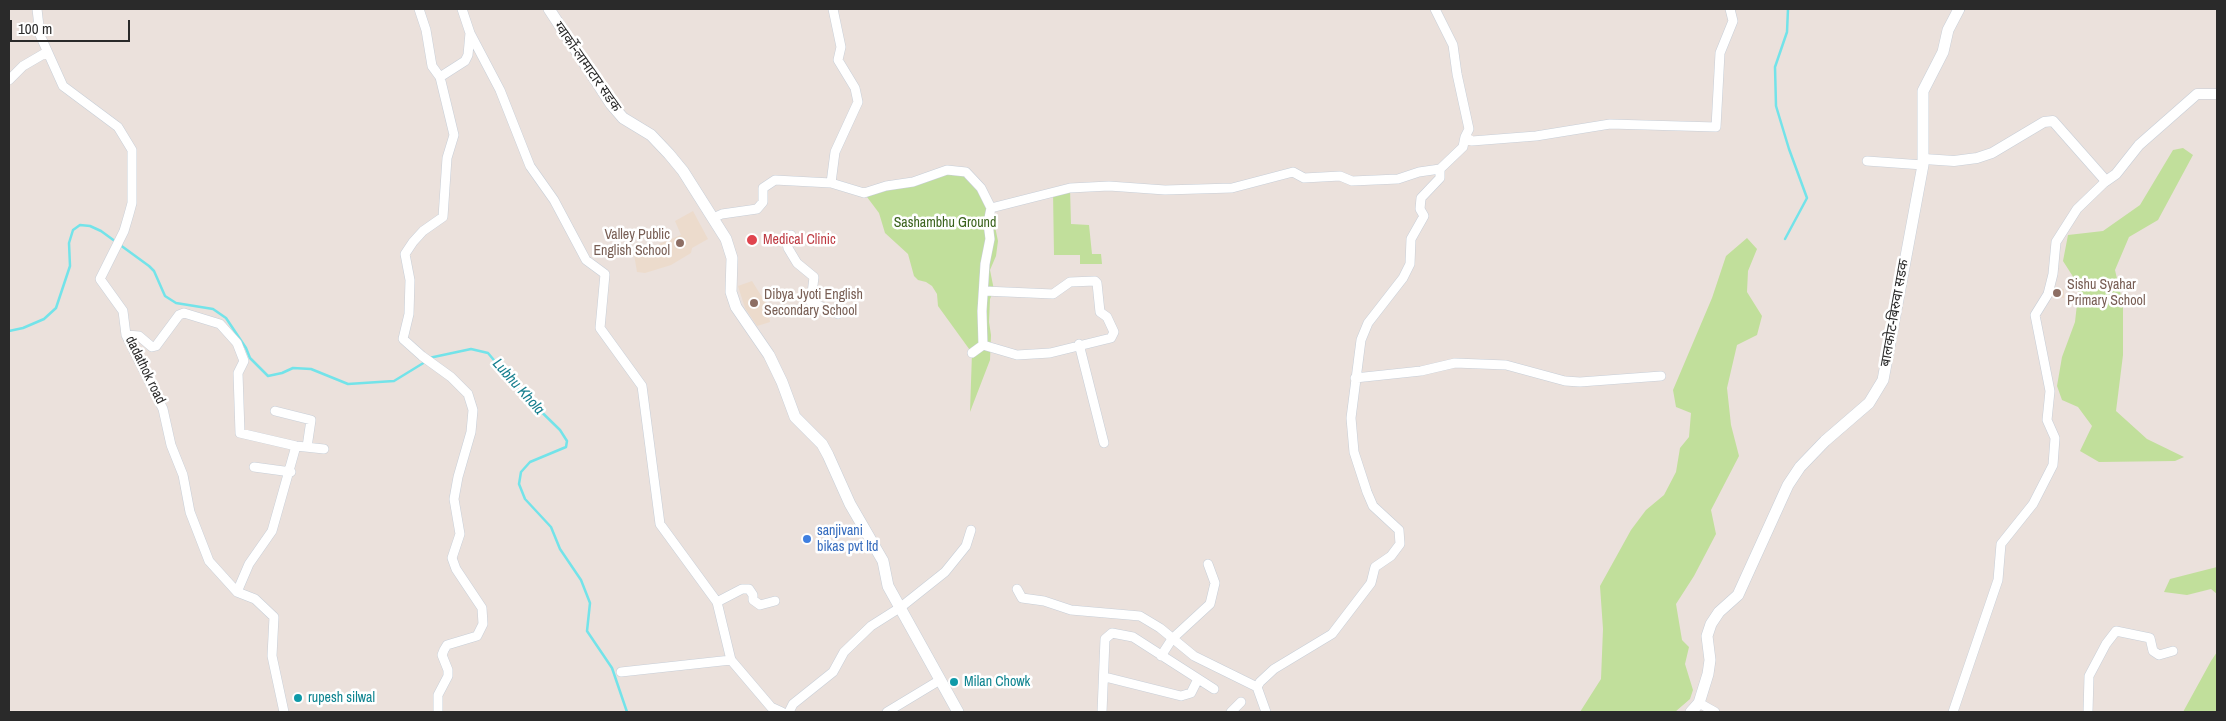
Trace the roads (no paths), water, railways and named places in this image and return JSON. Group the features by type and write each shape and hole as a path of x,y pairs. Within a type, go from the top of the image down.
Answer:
{"main road":[{"name":"ग्वार्को-लामाटार सडक","path":"549,9 611,104 623,118 659,142 683,171 713,218 731,250 731,292 736,307 769,355 782,382 795,418 822,444 850,504 883,561 888,586 958,712"},
{"name":"बालकोट-बिरुवा सडक","path":"1690,712 1699,703 1708,674 1710,660 1706,636 1719,612 1738,595 1788,485 1800,467 1869,403 1883,380 1923,162 1923,91 1943,52 1948,30 1959,9"}],"street":[{"name":"dadathok road","path":"37,9 40,35 62,86 118,127 132,150 132,203 118,243 100,279 123,310 126,335 163,409 171,445 183,475 190,512 209,561 237,592 255,599 274,617 272,656 284,712"},
{"path":"418,9 426,30 432,66 440,77 454,135 447,158 443,217 423,230 412,242 405,254 410,280 409,314 403,339 422,356 451,376 468,394 473,410 471,432 458,476 454,499 460,534 452,558 456,570 478,601 484,615 483,624 476,636 447,646 444,650 442,655 448,676 438,695 438,712"},
{"path":"462,9 470,33 500,90 530,166 554,200 586,260 605,274 600,328 642,386 660,524 717,602 731,660 768,710 782,712"},
{"path":"831,182 835,152 858,102 855,88 838,60 841,48 834,9"},
{"path":"990,208 1070,188 1109,186 1165,190 1232,188 1294,172 1304,178 1340,176 1352,181 1398,179 1419,172 1440,169 1463,147 1469,129 1457,74 1453,44 1436,9"},
{"path":"1465,137 1472,141 1536,136 1610,124 1716,127 1720,53 1733,21 1730,9"},
{"path":"440,77 464,61 468,55 470,33"},
{"path":"9,80 23,66 47,52"},
{"path":"1953,712 1998,580 2001,544 2033,504 2053,465 2055,438 2047,420 2050,391 2035,315 2048,294 2054,274 2056,242 2077,210 2106,181 2116,174 2139,145 2197,94 2217,94"},
{"path":"1867,161 1923,162 1976,158 1992,153 2044,122 2053,121 2106,181"},
{"path":"1257,687 1274,668 1332,634 1371,583 1375,567 1391,556 1400,544 1399,530 1373,506 1354,452 1351,418 1361,340 1368,323 1403,278 1410,264 1411,239 1424,216 1420,209 1421,198 1440,178 1440,169"},
{"path":"713,218 757,209 764,202 763,188 775,180 831,182 864,193 886,186 913,182 947,170 966,172 981,188 990,208 988,223 990,239 985,264 982,311 983,345"},
{"path":"791,235 787,243 788,248 797,263 814,277 811,302 838,314"},
{"path":"983,345 1017,355 1050,353 1079,344 1111,338 1114,332 1100,312 1097,283 1095,281 1070,282 1053,294 984,291"},
{"path":"126,335 139,336 152,346 156,346 179,315 184,313 220,324 237,343 244,361 238,373 240,433 296,446 324,449"},
{"path":"1079,344 1104,443"},
{"path":"972,353 983,345"},
{"path":"1356,378 1421,371 1455,363 1506,365 1565,381 1580,382 1661,376"},
{"path":"275,410 311,420 307,447"},
{"path":"237,592 249,564 272,531 291,472 296,446"},
{"path":"254,467 291,472"},
{"path":"789,712 794,704 833,672 844,652 871,626 901,607 949,567 966,546 971,530"},
{"path":"1161,656 1172,639 1210,604 1216,583 1208,564"},
{"path":"717,602 742,589 749,589 753,595 753,600 760,605 775,601"},
{"path":"1017,589 1022,598 1044,601 1071,610 1140,616 1206,662 1257,687 1266,712"},
{"path":"2088,712 2089,676 2109,639 2116,631 2150,638 2153,651 2159,656 2174,651"},
{"path":"1102,712 1105,639 1112,633 1133,638 1214,689"},
{"path":"622,672 731,660"},
{"path":"1104,677 1181,696 1191,693 1198,678"},
{"path":"886,712 940,680"},
{"path":"1231,712 1241,702"},
{"path":"1699,703 1715,712"}],"waterway":[{"path":"1785,239 1807,198 1776,106 1775,67 1787,32 1788,9"},
{"name":"Lubhu Khola","path":"9,331 23,328 44,319 56,308 70,266 69,243 73,230 80,225 90,226 101,231 149,266 154,271 165,296 176,303 213,309 226,318 246,348 250,358 268,376 293,368 311,369 348,384 394,381 425,362"},
{"name":"Lubhu Khola","path":"429,358 471,349 488,353 518,389 560,430 567,441 566,447 530,462 521,472 519,484 525,499 551,527 560,549 581,580 590,603 587,631 612,668 627,712"}],"place":[{"name":"Medical Clinic","path":"752,240"},
{"name":"Valley Public English School","path":"680,243"},
{"name":"Sishu Syahar Primary School","path":"2057,293"},
{"name":"Dibya Jyoti English Secondary School","path":"754,303"},
{"name":"sanjivani bikas pvt ltd","path":"807,539"},
{"name":"Milan Chowk","path":"954,682"},
{"name":"rupesh silwal","path":"298,698"}],"park label":[{"name":"Sashambhu Ground","path":"945,223"}]}
